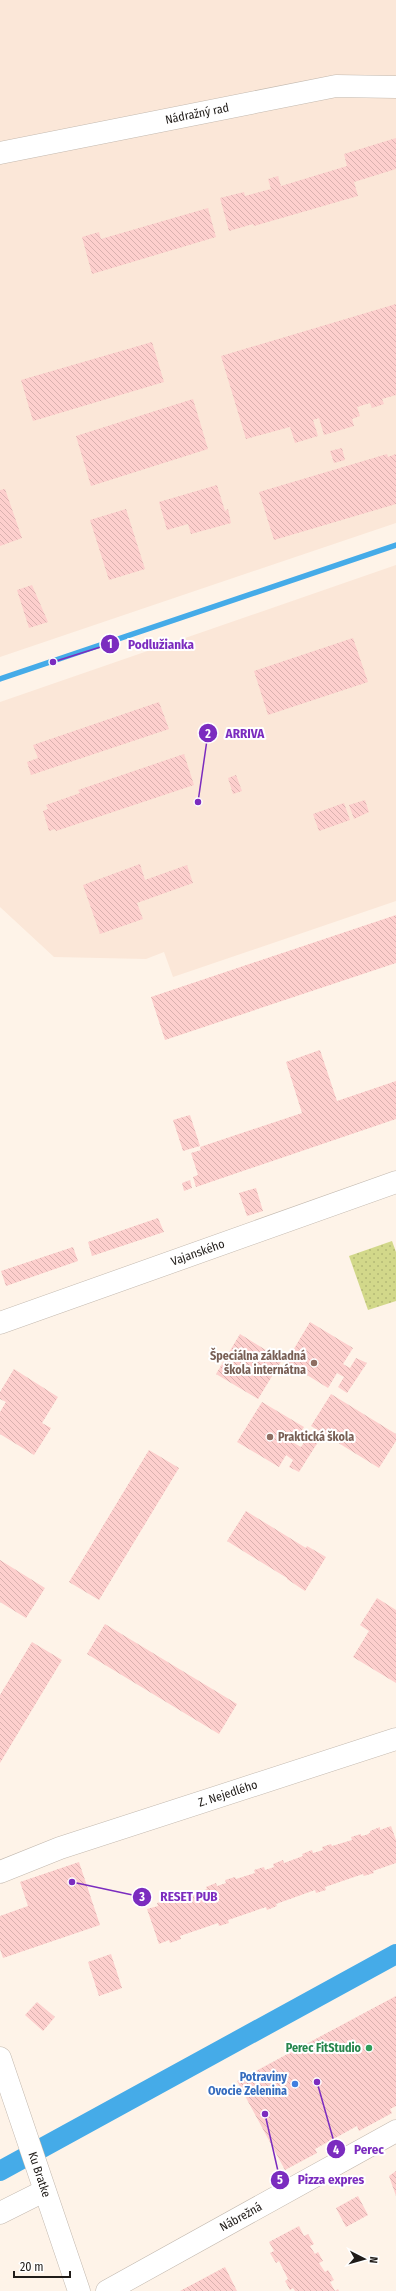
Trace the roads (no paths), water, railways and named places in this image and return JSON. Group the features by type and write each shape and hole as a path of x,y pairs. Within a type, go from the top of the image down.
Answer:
{"street":[{"name":"Nádražný rad","path":"0,153 336,86 396,87"},
{"name":"Vajanského","path":"0,1323 396,1182"},
{"name":"Z. Nejedlého","path":"0,1872 60,1848 396,1739"},
{"name":"Z. Nejedlého","path":"0,1856 60,1848"},
{"name":"Ku Bratke","path":"0,2058 36,2168 79,2291"},
{"name":"Nábrežná","path":"107,2291 396,2131"},
{"path":"0,2213 44,2191"}],"waterway":[{"path":"0,679 396,545"},
{"path":"0,2171 396,1954"}],"place":[{"name":"Podlužianka","path":"53,662"},
{"name":"ARRIVA","path":"198,802"},
{"name":"Špeciálna základná škola internátna","path":"314,1363"},
{"name":"Praktická škola","path":"270,1437"},
{"name":"RESET PUB","path":"72,1882"},
{"name":"Perec FitStudio","path":"369,2048"},
{"name":"Perec","path":"317,2082"},
{"name":"Potraviny Ovocie Zelenina","path":"295,2084"},
{"name":"Pizza expres","path":"265,2114"}]}
